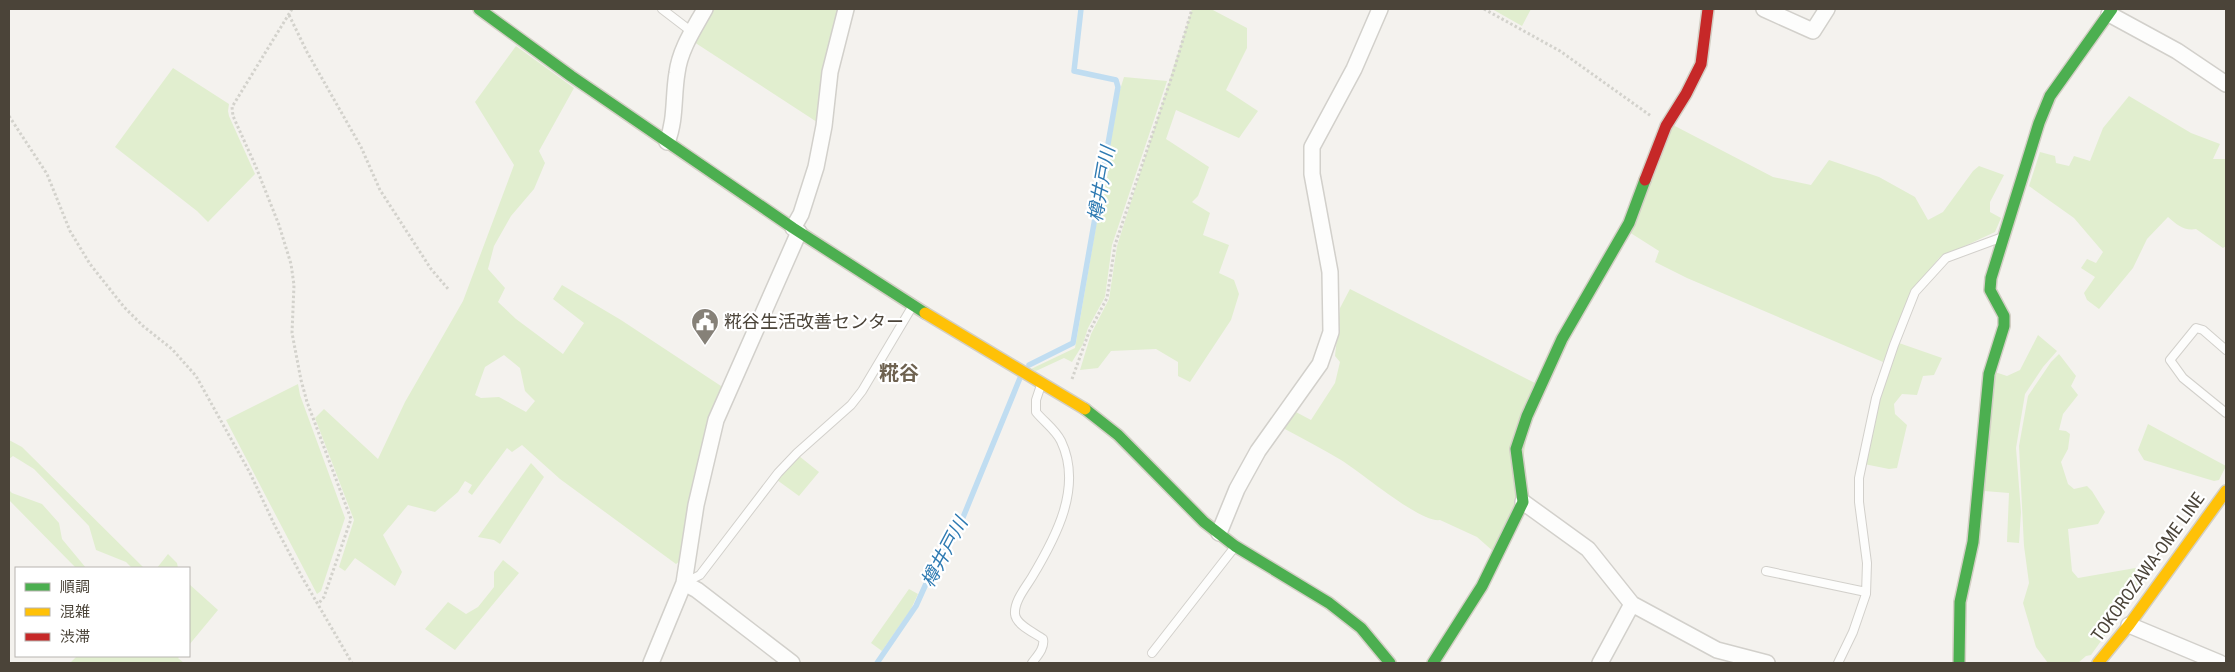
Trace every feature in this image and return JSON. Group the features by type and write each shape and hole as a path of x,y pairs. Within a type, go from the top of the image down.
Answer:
{"street":[{"path":"478,9 571,76 796,230 913,306 1064,395 1094,415 1118,435 1204,522 1235,546 1329,603 1360,628 1390,663"},
{"path":"667,142 672,130 676,73 681,54 705,9"},
{"path":"651,663 684,583 696,505 716,420 796,230 816,167 824,126 830,72 846,9"},
{"path":"1219,533 1237,489 1258,451 1320,364 1326,349 1332,322 1330,272 1312,174 1312,147 1354,69 1380,9"},
{"path":"1433,663 1482,586 1523,502 1516,449 1526,416 1562,339 1629,222 1666,126 1686,94 1701,64 1708,9"},
{"path":"1764,9 1813,31 1827,9"},
{"path":"1960,663 1960,602 1973,542 1989,374 2004,326 2004,316 1990,290 1990,278 2005,237 2039,123 2050,96 2110,11 2177,51 2226,84"},
{"name":"TOKOROZAWA-OME LINE","path":"2098,663 2129,625 2226,491"},
{"path":"1523,502 1588,549 1632,604 1716,650 1767,663"},
{"path":"684,583 697,590 792,663"},
{"path":"1600,663 1632,604"},
{"path":"2129,625 2220,663"}],"lane":[{"path":"662,9 692,32"},
{"path":"1838,663 1853,632 1866,592 1868,563 1859,502 1859,478 1876,398 1911,300 1915,292 1946,258 2005,237"},
{"path":"684,583 700,575 778,473 797,453 851,405 862,391 913,306"},
{"path":"2226,350 2203,330 2196,328 2170,360 2183,378 2226,413"},
{"path":"1032,663 1042,650 1043,639 1018,621 1015,614 1017,603 1064,516 1069,488 1066,460 1061,441 1050,425 1036,412 1036,400 1042,382"},
{"path":"1152,653 1235,546"},
{"path":"1766,572 1866,592"}],"path":[{"path":"292,9 232,107 233,116 266,192 291,264 294,285 292,334 301,380 307,402 351,519 324,597 319,603"},
{"path":"1064,395 1078,366 1088,332 1107,298 1115,245 1173,74 1192,9"},
{"path":"1484,9 1560,51 1666,126"},
{"path":"289,14 307,52 361,146 380,190 432,269 449,290"},
{"path":"9,116 47,174 70,231 90,264 124,307 172,350 196,376 250,473 280,534 352,663"}],"green space":[{"path":"713,9 840,9 820,124 694,42"},
{"path":"1192,9 1211,9 1247,28 1247,48 1226,90 1258,111 1239,138 1176,110 1166,139 1209,167 1198,196 1192,202 1210,213 1203,235 1229,245 1219,273 1234,280 1239,294 1231,320 1190,382 1178,376 1178,362 1156,349 1111,351 1098,368 1080,370 1091,334 1109,299 1117,246"},
{"path":"1492,9 1531,9 1522,26"},
{"path":"516,46 574,88 539,151 545,163 534,189 511,216 494,246 488,269 505,288 498,302 516,319 563,354 584,323 553,299 562,285 621,320 724,388 684,558 676,564 560,479 522,445 512,452 507,448 472,495 468,492 472,485 465,481 458,492 435,512 408,505 383,535 402,572 395,586 355,558 345,571 339,567 354,520 315,418 324,409 378,459 405,402 463,301 514,165 475,102","holes":["504,355 520,368 525,391 535,401 526,412 499,397 481,398 475,395 485,367"]},
{"path":"173,68 229,104 229,116 255,174 208,222 197,211 115,147"},
{"path":"1124,77 1167,81 1112,245 1105,297 1088,328 1083,344 1072,362 1064,358 1036,371 1031,369 1075,348 1119,93"},
{"path":"2129,96 2191,133 2220,144 2213,159 2226,159 2226,246 2223,248 2196,229 2181,227 2168,217 2147,239 2133,268 2099,309 2087,300 2084,293 2095,277 2081,268 2087,259 2096,263 2103,252 2074,218 2029,186 2040,152 2055,156 2056,163 2069,166 2074,156 2090,161 2103,128"},
{"path":"1673,125 1773,177 1811,185 1829,160 1879,177 1915,197 1928,220 1943,212 1973,171 1979,166 2004,175 1990,202 1990,212 2001,218 1995,232 1939,258 1910,294 1883,362 1687,278 1655,262 1659,251 1629,232"},
{"path":"1350,289 1535,383 1517,499 1494,552 1477,537 1440,520 1431,519 1419,514 1390,496 1341,460 1283,428 1294,411 1311,420 1335,383 1340,362 1335,356 1340,308"},
{"path":"2038,335 2057,351 2043,367 2025,394 2016,448 2021,512 2019,543 2007,542 2009,493 1984,491 1995,372 2007,376 2020,370"},
{"path":"1899,343 1942,358 1934,375 1923,376 1917,395 1902,394 1894,404 1895,414 1907,425 1897,468 1889,469 1864,464 1881,395"},
{"path":"2059,354 2076,376 2071,386 2078,395 2063,414 2059,430 2070,434 2068,449 2061,462 2068,484 2074,489 2087,486 2105,512 2098,524 2068,529 2072,571 2078,578 2147,566 2154,567 2091,655 2086,656 2078,663 2048,663 2036,647 2023,603 2029,583 2024,546 2019,446 2028,396 2051,362"},
{"path":"298,384 300,395 345,518 321,591 317,594 226,420"},
{"path":"2148,424 2226,466 2219,480 2214,481 2144,460 2138,450"},
{"path":"9,440 22,447 143,567 131,567 126,562 96,550 89,526 34,469 13,456 9,459"},
{"path":"799,456 819,472 799,496 777,480"},
{"path":"531,463 544,477 500,544 494,540 478,537"},
{"path":"9,490 12,493 42,504 59,523 62,539 85,567 75,567 9,500"},
{"path":"168,554 177,563 178,567 158,567"},
{"path":"503,560 519,573 455,650 425,629 448,602 466,614 478,607 494,587 494,572"},
{"path":"190,585 218,610 190,644"},
{"path":"909,589 918,594 911,609 882,651 871,643"},
{"path":"76,657 179,657 184,663 70,663"}],"waterway":[{"name":"樽井戸川","path":"1029,365 1073,343 1118,87 1116,80 1074,71 1081,9"},
{"name":"樽井戸川","path":"877,663 916,606 934,566 955,537 1020,378"}],"traffic: fast":[{"path":"479,9 571,76 793,228 925,313"},
{"path":"1959,663 1960,602 1973,542 1989,374 2004,326 2004,316 1990,290 1991,278 2039,123 2050,96 2112,9"},
{"path":"1433,663 1482,586 1523,502 1516,449 1527,416 1562,339 1629,223 1645,180"},
{"path":"1085,409 1118,435 1204,522 1235,546 1329,603 1361,628 1390,663"}],"traffic: slow":[{"path":"925,313 1085,409"},
{"path":"2098,663 2129,625 2226,491"}],"traffic: jam":[{"path":"1645,180 1666,126 1686,94 1701,64 1708,9"}],"place":[{"name":"糀谷生活改善センター","path":"705,346"}],"district":[{"name":"糀谷","path":"899,373"}]}
